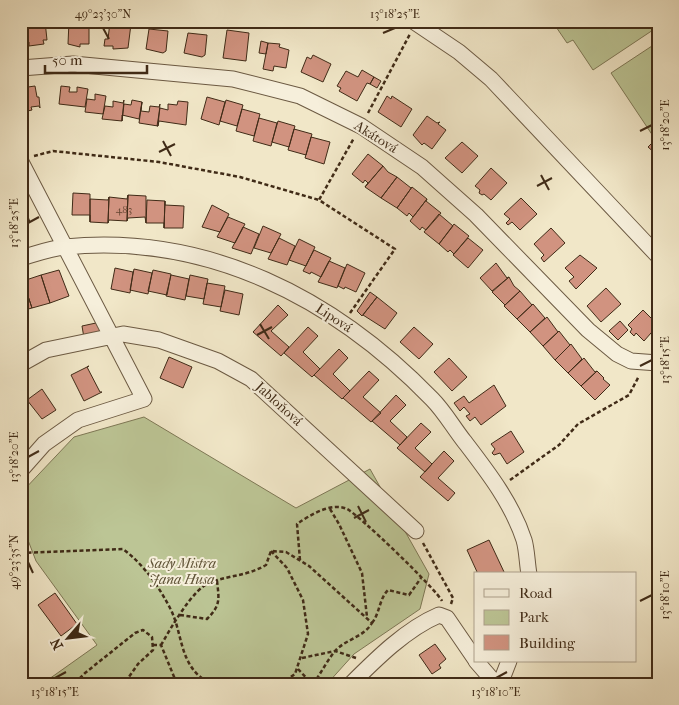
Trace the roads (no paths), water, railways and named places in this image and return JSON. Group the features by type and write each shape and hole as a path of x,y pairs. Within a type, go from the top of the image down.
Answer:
{"street":[{"path":"412,27 459,52 492,79 658,256"},
{"name":"Akátová","path":"21,68 73,64 233,79 300,96 361,126 422,167 476,215 588,330 617,354 632,361 658,363"},
{"path":"21,470 44,444 78,420 144,399 64,247 25,159"},
{"name":"Lipová","path":"21,258 64,247 156,248 192,254 230,264 261,277 344,322 391,360 433,400 498,488 524,542 529,572"},
{"name":"Jabloňová","path":"21,364 46,350 123,334 158,340 218,362 251,379 416,531"},
{"path":"352,684 372,664 431,618 439,615 449,621 474,657"},
{"path":"478,662 496,684"},
{"path":"500,684 509,662"}],"park label":[{"name":"Sady Mistra Jana Husa","path":"182,572"}]}
